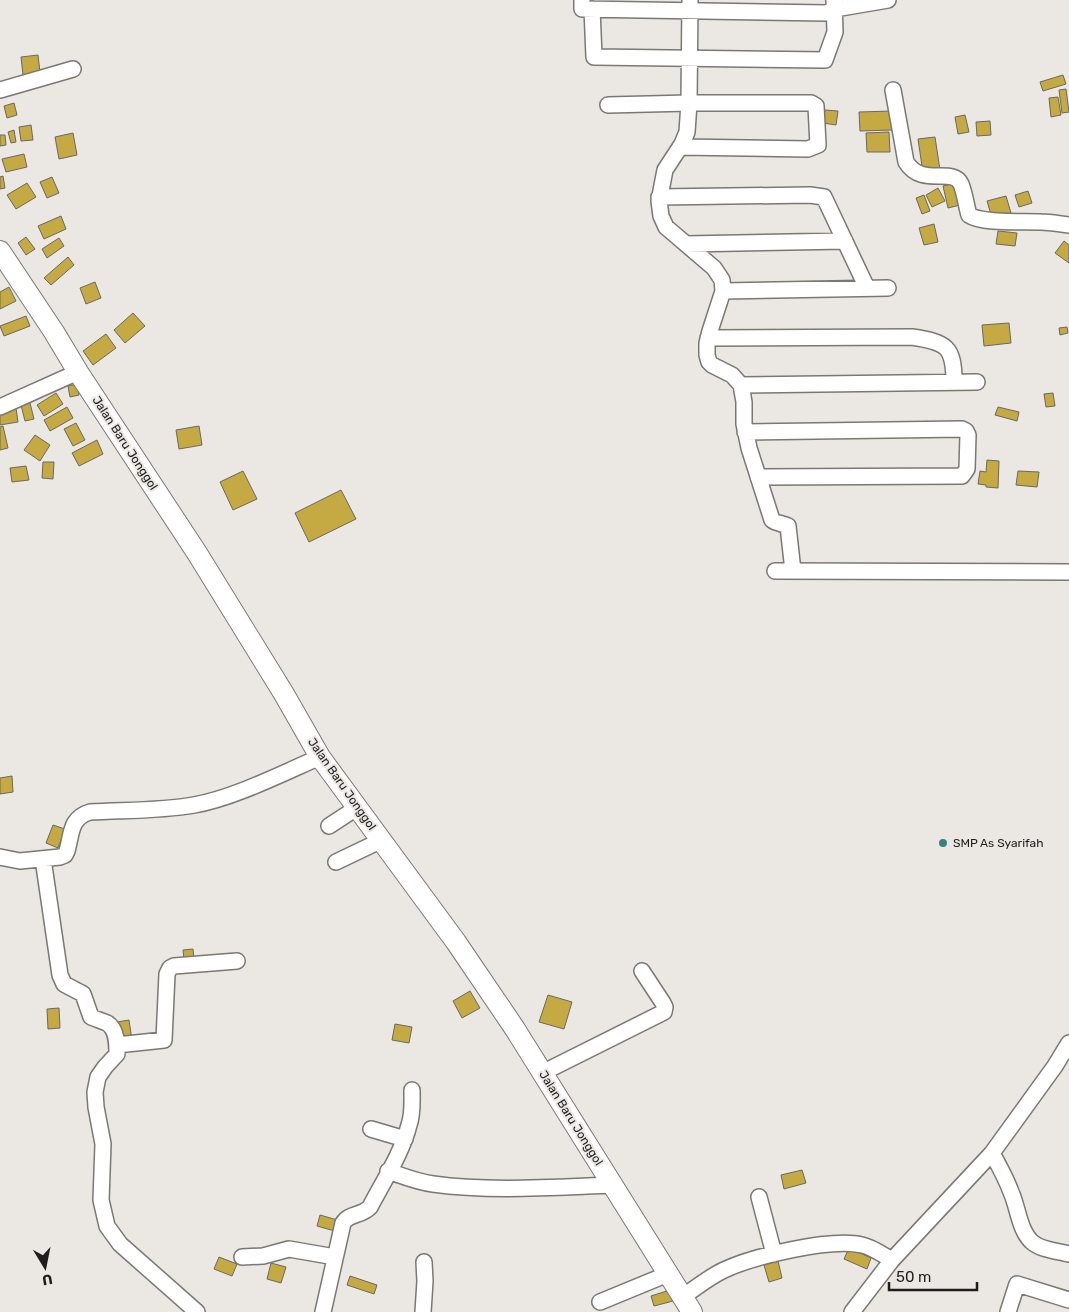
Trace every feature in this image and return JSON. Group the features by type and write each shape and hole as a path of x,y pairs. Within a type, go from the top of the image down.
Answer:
{"main road":[{"name":"Jalan Baru Jonggol","path":"0,251 207,570 279,686 320,757 461,950 515,1029 687,1304"}],"street":[{"path":"834,4 835,32 825,60 594,57 587,5 690,5 826,13 834,4 888,0"},
{"path":"690,5 687,132 665,170 659,197 663,222 666,227 720,275 723,291 708,338 707,355 712,365 732,375 741,385 745,432 772,520 776,524 783,523 788,526 793,571"},
{"path":"0,90 73,69"},
{"path":"893,90 906,162 918,174 957,178 961,184 969,215 973,218 984,220 1069,225"},
{"path":"608,105 811,103 816,106 818,145 808,149 680,147"},
{"path":"659,197 820,196 826,200 867,288"},
{"path":"686,244 845,241"},
{"path":"723,291 888,288"},
{"path":"708,338 912,337 930,340 947,348 954,368 954,382"},
{"path":"0,407 78,372"},
{"path":"741,385 977,382"},
{"path":"745,432 962,430 966,431 968,435 967,470 962,476 758,478"},
{"path":"775,571 1069,572"},
{"path":"0,857 20,861 60,857 65,855 74,823 82,814 196,805 228,795 320,757"},
{"path":"329,826 358,807"},
{"path":"336,862 382,840"},
{"path":"43,859 60,975 64,984 83,994 91,1017 112,1027 117,1045 117,1054 105,1066 98,1078 95,1092 103,1144 101,1200 107,1226 120,1244 197,1312"},
{"path":"117,1045 164,1040 170,968 174,966 237,961"},
{"path":"542,1073 664,1012 663,1003 642,971"},
{"path":"852,1312 892,1260 992,1154 1055,1066 1069,1043"},
{"path":"323,1312 343,1223 346,1218 363,1213 370,1207 404,1139 412,1111 412,1090"},
{"path":"371,1129 404,1139"},
{"path":"992,1154 1012,1193 1023,1227 1030,1241 1036,1245 1069,1254"},
{"path":"388,1170 432,1184 456,1186 502,1188 614,1185"},
{"path":"759,1198 774,1254"},
{"path":"687,1304 724,1270 774,1254 844,1243 864,1245 892,1260"},
{"path":"242,1257 262,1256 289,1249 334,1257"},
{"path":"423,1312 424,1262"},
{"path":"600,1302 668,1274"},
{"path":"1008,1312 1016,1284 1069,1300"}],"building":[{"path":"38,55 40,72 23,75 21,57"},
{"path":"1063,75 1066,84 1043,91 1040,82"},
{"path":"1066,89 1069,112 1062,113 1059,90"},
{"path":"1058,97 1061,115 1051,117 1049,98"},
{"path":"14,103 17,115 7,118 4,106"},
{"path":"825,110 838,111 836,125 823,123"},
{"path":"892,111 893,130 860,131 859,112"},
{"path":"965,115 969,132 958,134 955,117"},
{"path":"990,121 991,135 977,136 976,122"},
{"path":"31,125 33,140 21,141 19,127"},
{"path":"14,130 16,142 11,143 8,132"},
{"path":"889,132 890,152 867,152 866,133"},
{"path":"73,133 77,155 59,159 55,137"},
{"path":"0,135 5,135 6,145 0,146"},
{"path":"935,137 940,170 923,173 918,139"},
{"path":"24,154 27,167 6,172 2,159"},
{"path":"3,176 5,188 0,189 0,177"},
{"path":"52,177 59,193 47,198 40,182"},
{"path":"959,182 964,204 948,208 943,186"},
{"path":"27,183 36,197 16,209 7,195"},
{"path":"938,188 945,201 932,207 926,195"},
{"path":"1028,191 1032,203 1019,207 1015,195"},
{"path":"924,195 930,211 922,214 916,198"},
{"path":"1006,196 1011,213 992,218 987,201"},
{"path":"61,216 66,229 44,239 38,226"},
{"path":"934,224 938,242 924,245 919,228"},
{"path":"998,231 1017,233 1015,246 996,244"},
{"path":"26,237 35,249 26,255 18,243"},
{"path":"59,238 64,246 47,258 42,249"},
{"path":"1064,241 1069,245 1069,263 1055,253"},
{"path":"68,257 74,265 51,285 44,278"},
{"path":"95,282 101,298 86,304 80,288"},
{"path":"9,287 16,301 0,309 0,292"},
{"path":"133,313 145,326 125,343 114,330"},
{"path":"26,316 30,326 4,336 0,326"},
{"path":"1009,323 1011,343 984,346 982,325"},
{"path":"1067,327 1068,333 1060,335 1059,328"},
{"path":"106,334 116,348 93,365 83,351"},
{"path":"77,384 79,395 70,397 68,386"},
{"path":"56,393 63,404 44,416 37,405"},
{"path":"1053,393 1055,406 1046,407 1044,394"},
{"path":"30,403 34,419 25,421 21,405"},
{"path":"67,407 73,418 50,431 44,420"},
{"path":"998,407 1019,412 1017,421 995,415"},
{"path":"16,408 18,422 0,425 0,410"},
{"path":"76,423 85,440 73,446 64,429"},
{"path":"3,426 8,448 0,450 0,427"},
{"path":"199,426 202,445 179,449 176,430"},
{"path":"35,435 50,445 40,461 24,450"},
{"path":"97,440 103,454 79,466 72,453"},
{"path":"987,460 999,461 998,488 978,484 980,471 986,472"},
{"path":"43,462 54,462 53,479 42,478"},
{"path":"26,466 29,480 12,482 10,468"},
{"path":"243,471 257,499 233,510 220,482"},
{"path":"1018,471 1039,472 1037,487 1016,485"},
{"path":"341,490 356,519 309,542 295,513"},
{"path":"12,776 13,792 0,794 0,778"},
{"path":"53,825 65,829 58,848 46,843"},
{"path":"193,949 194,959 184,960 183,950"},
{"path":"470,991 480,1008 462,1018 453,1001"},
{"path":"548,995 572,1002 564,1029 539,1022"},
{"path":"59,1008 60,1028 48,1029 47,1009"},
{"path":"129,1020 132,1040 119,1041 117,1022"},
{"path":"395,1024 412,1027 409,1043 392,1040"},
{"path":"802,1170 806,1183 784,1189 781,1175"},
{"path":"320,1215 341,1221 338,1232 317,1226"},
{"path":"849,1248 871,1258 867,1269 844,1259"},
{"path":"219,1257 237,1264 232,1276 214,1269"},
{"path":"778,1261 782,1278 769,1282 764,1265"},
{"path":"271,1263 286,1267 281,1283 267,1279"},
{"path":"350,1276 377,1285 374,1294 347,1285"},
{"path":"673,1289 677,1300 654,1306 651,1296"}],"place":[{"name":"SMP As Syarifah","path":"943,843"}]}
